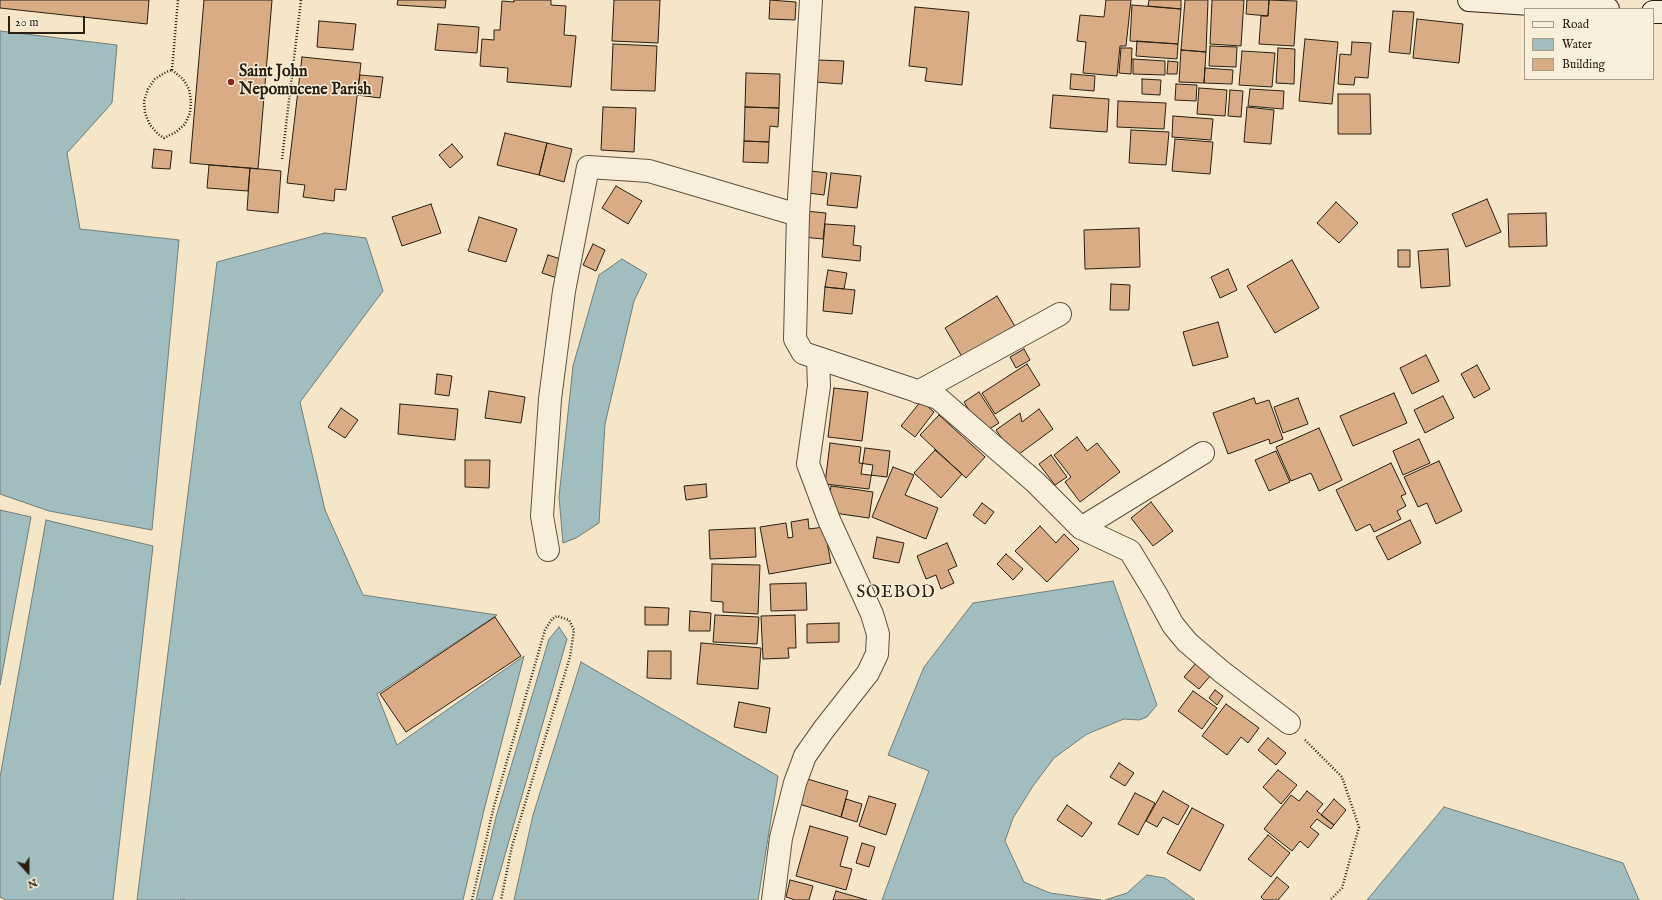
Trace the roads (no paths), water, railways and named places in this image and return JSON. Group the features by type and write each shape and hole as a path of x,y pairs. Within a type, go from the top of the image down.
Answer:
{"street":[{"path":"811,0 798,215 795,339 803,353 938,398 1036,482 1081,528 1130,551 1173,624 1187,642 1222,672 1289,723"},
{"path":"1469,0 1593,8"},
{"path":"548,550 542,516 550,399 564,291 588,167 649,171 798,215"},
{"path":"918,392 1060,314"},
{"path":"773,900 781,838 795,783 805,756 868,673 877,654 878,634 872,614 829,520 808,464 819,386 818,359"},
{"path":"1081,528 1203,453"}],"water":[{"path":"0,31 117,45 112,103 67,153 80,229 179,240 152,530 49,511 0,494"},
{"path":"325,233 366,238 383,291 300,402 325,510 363,595 497,615 377,694 397,745 524,656 484,810 463,900 137,900 217,262"},
{"path":"622,259 647,274 634,301 605,424 599,523 576,538 563,543 559,497 573,366 599,275"},
{"path":"0,510 31,517 0,685"},
{"path":"46,520 153,546 113,900 6,900 0,897 0,777"},
{"path":"1113,581 1157,705 1147,717 1139,720 1124,719 1087,734 1054,758 1033,786 1013,818 1005,841 1024,882 1050,893 1101,900 882,900 929,771 888,755 924,667 973,603"},
{"path":"559,627 567,639 492,900 476,900 496,817 549,639"},
{"path":"581,662 778,776 758,900 514,900 533,815"},
{"path":"1444,807 1623,863 1639,900 1367,900"},
{"path":"1147,875 1165,878 1195,900 1105,900 1127,893"}],"place":[{"name":"Saint John Nepomucene Parish","path":"231,82"}],"district":[{"name":"SOEBOD","path":"896,594"}]}
